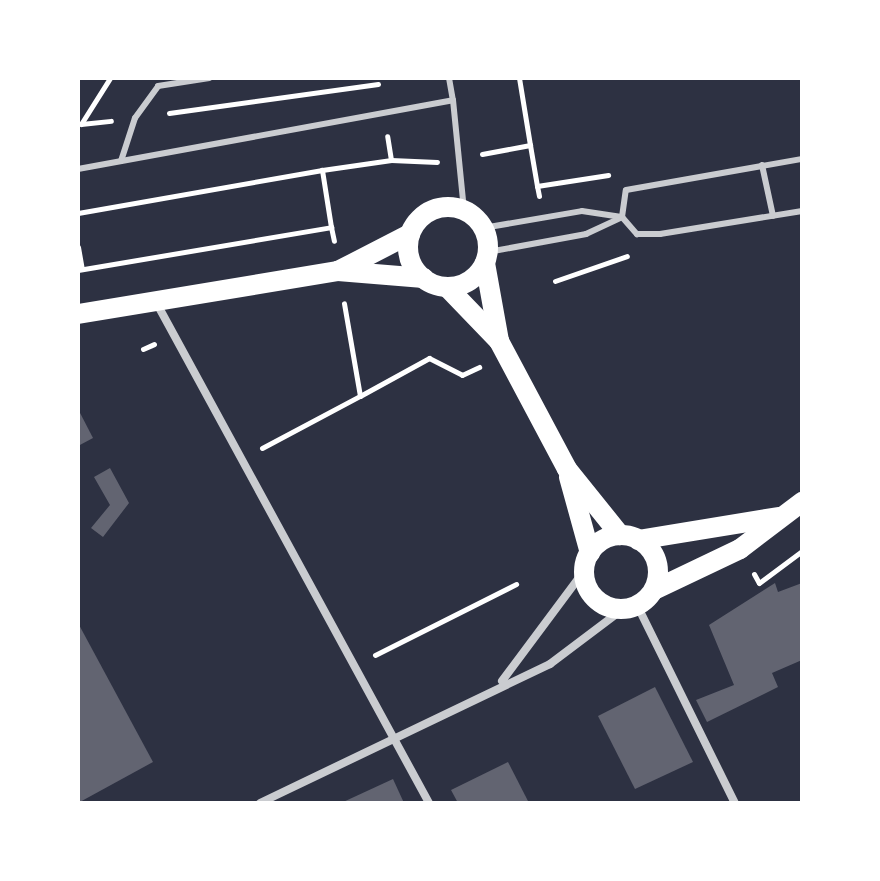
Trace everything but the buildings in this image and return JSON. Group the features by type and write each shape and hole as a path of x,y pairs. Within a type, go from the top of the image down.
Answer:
{"main road":[{"path":"338,271 410,234 425,214 464,210 483,228 499,341"},
{"path":"410,234 410,258 424,278"},
{"path":"447,287 470,280 486,258"},
{"path":"78,314 338,271 424,278 447,287 499,341 567,469 629,538 655,556 654,590"},
{"path":"567,469 595,599 630,607 654,590 740,549 778,517 802,502"},
{"path":"587,562 629,538 778,517"}],"street":[{"path":"155,301 395,733 429,803"},
{"path":"502,681 587,562"},
{"path":"260,803 502,681 550,664 630,607 735,803"}],"lane":[{"path":"121,161 135,118 158,86 209,78"},
{"path":"449,78 464,210"},
{"path":"78,169 453,100"},
{"path":"622,217 626,190 802,159"},
{"path":"762,165 773,216"},
{"path":"483,228 582,211 622,217 637,234 660,234 802,211"},
{"path":"486,258 586,234 622,217"}],"path":[{"path":"79,125 110,78"},
{"path":"78,213 391,160 377,81 79,125"},
{"path":"530,145 537,186"},
{"path":"322,170 331,227"},
{"path":"78,247 82,269"},
{"path":"360,396 429,358 462,375 475,369"},
{"path":"759,583 802,551"},
{"path":"381,652 516,584"}]}
